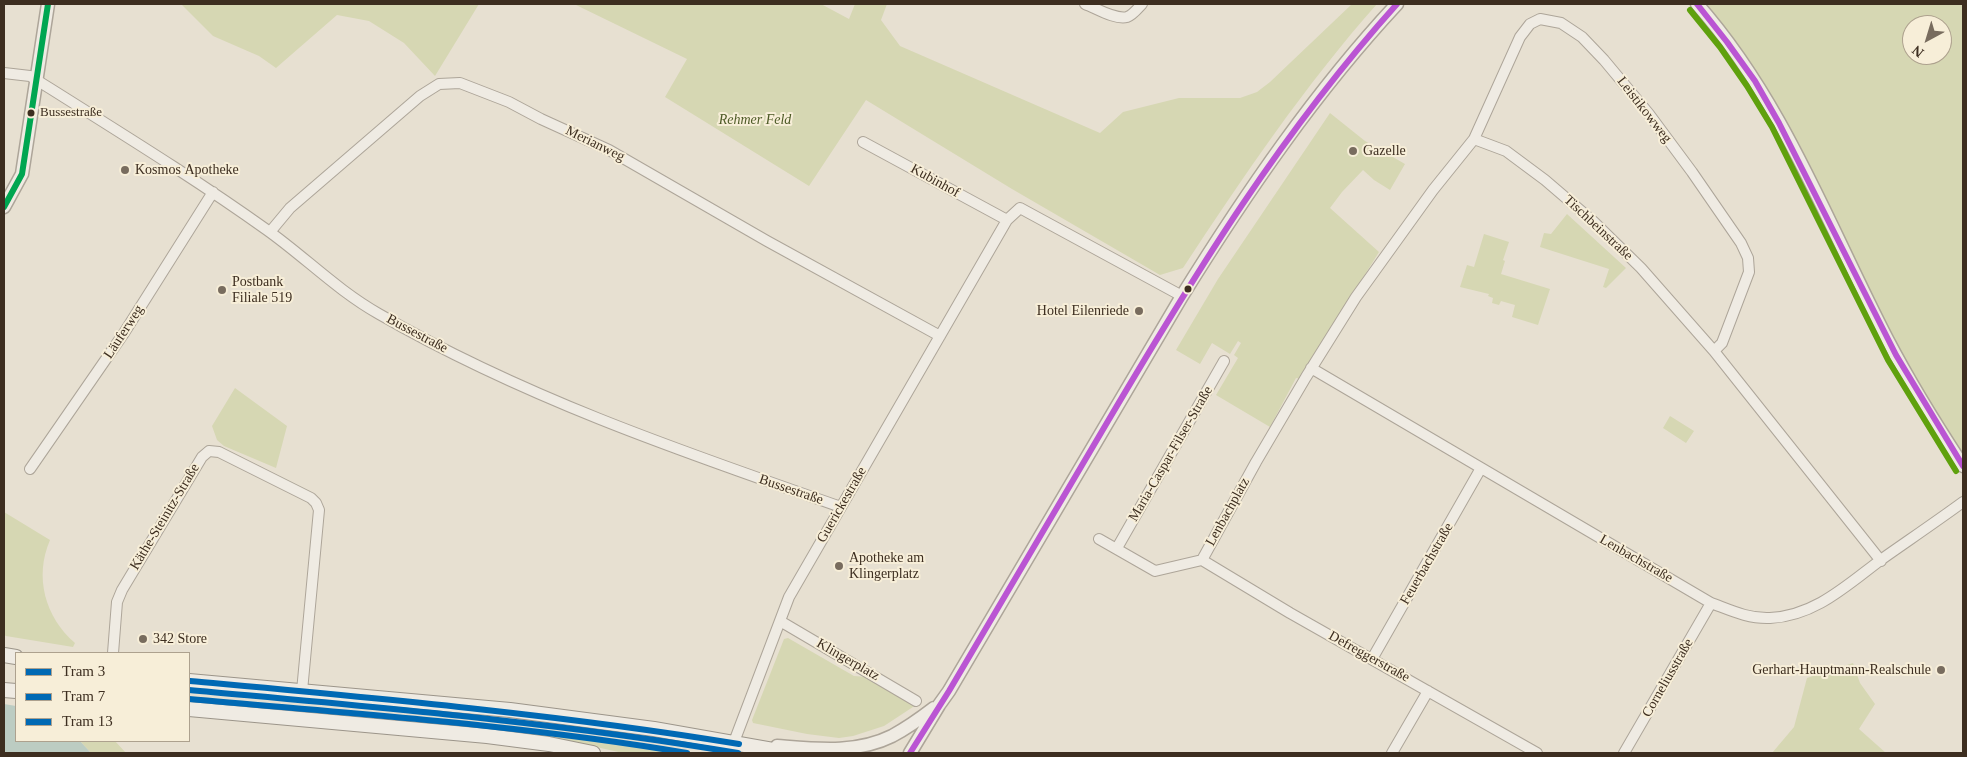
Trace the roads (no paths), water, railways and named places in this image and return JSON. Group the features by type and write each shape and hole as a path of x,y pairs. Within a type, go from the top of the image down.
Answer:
{"main road":[{"path":"190,681 510,710 652,728 790,753"},
{"path":"190,709 487,736 549,744 593,753"}],"street":[{"path":"4,207 22,174 48,4"},
{"path":"1085,4 1117,17 1126,17 1132,14 1142,4"},
{"path":"910,753 949,691 1182,296 1245,198 1294,128 1344,64 1397,4"},
{"path":"1696,4 1714,24 1751,74 1784,130 1891,346 1926,411 1963,466"},
{"name":"Leistikowweg","path":"1474,139 1520,36 1530,24 1540,19 1550,20 1561,23 1582,37 1604,60 1648,114 1692,172 1745,250 1749,266 1746,281 1722,343 1714,351"},
{"name":"Bussestraße","path":"4,73 30,76 213,192 270,232 357,301 497,376 624,430 841,507"},
{"name":"Merianweg","path":"270,232 290,208 420,96 439,84 460,83 509,102 609,150 728,216 767,241 940,336"},
{"path":"1311,368 1394,242 1452,164 1474,139"},
{"name":"Tischbeinstraße","path":"1474,139 1506,151 1545,180 1594,222 1641,268 1714,351 1881,561"},
{"name":"Kubinhof","path":"862,142 1007,220"},
{"name":"Läuferweg","path":"30,469 124,333 213,192"},
{"path":"1007,220 1020,208 1182,296"},
{"name":"Guerickestraße","path":"734,742 789,597 1007,220"},
{"name":"Maria-Caspar-Filser-Straße","path":"1117,548 1224,360"},
{"name":"Lenbachstraße","path":"1311,368 1711,603 1747,616 1771,618 1795,615 1809,610 1833,596 1963,502"},
{"name":"Lenbachplatz","path":"1100,539 1155,571 1202,560 1311,368"},
{"name":"Käthe-Steinitz-Straße","path":"113,652 117,602 122,590 202,457 209,451 218,452 311,498 319,510 302,691"},
{"name":"Feuerbachstraße","path":"1372,659 1481,468"},
{"name":"Defreggerstraße","path":"1202,560 1537,753"},
{"name":"Corneliusstraße","path":"1624,753 1711,603"},
{"name":"Klingerplatz","path":"780,621 916,700"},
{"path":"1392,753 1428,691"},
{"path":"734,742 831,750 852,748 891,736 939,706"}],"tram line":[{"name":"13","path":"190,681 534,715 739,744"},
{"name":"3","path":"190,690 533,724 601,732 738,753"},
{"name":"7","path":"190,699 501,728 625,743 687,753"}],"place":[{"name":"Bussestraße","path":"31,113"},
{"name":"Gazelle","path":"1353,151"},
{"name":"Kosmos Apotheke","path":"125,170"},
{"name":"Postbank Filiale 519","path":"222,290"},
{"name":"Hotel Eilenriede","path":"1139,311"},
{"name":"Apotheke am Klingerplatz","path":"839,566"},
{"name":"342 Store","path":"143,639"},
{"name":"Gerhart-Hauptmann-Realschule","path":"1941,670"}],"park label":[{"name":"Rehmer Feld","path":"755,120"}]}
